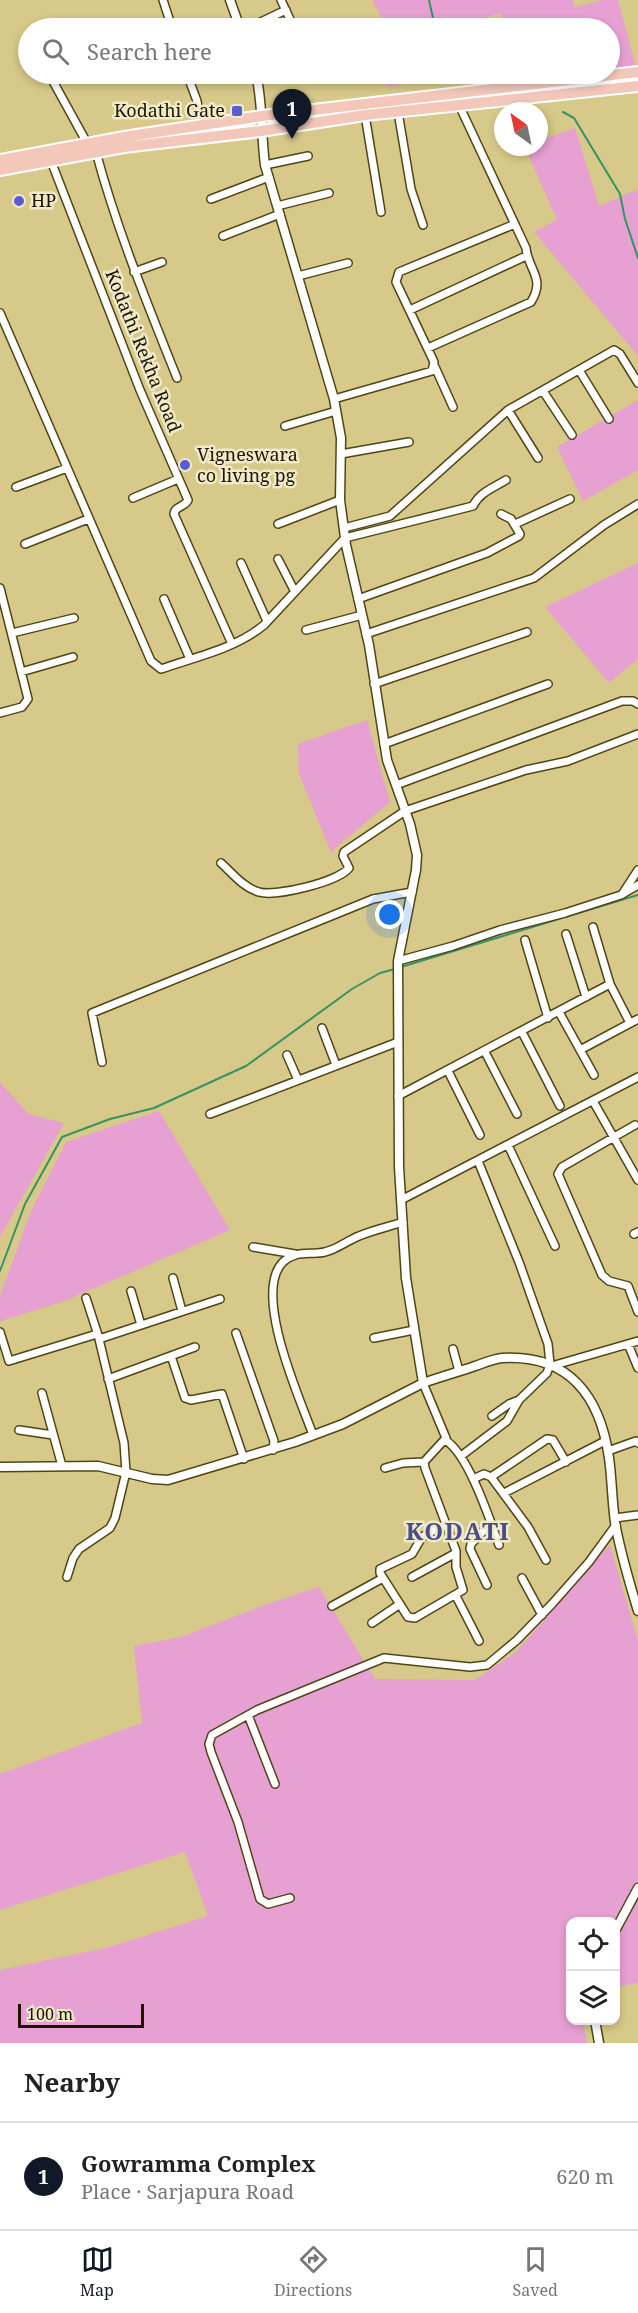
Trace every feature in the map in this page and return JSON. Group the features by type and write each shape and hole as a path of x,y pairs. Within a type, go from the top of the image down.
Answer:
{"main road":[{"path":"620,74 638,72"},
{"path":"0,160 87,143 262,116 533,84"},
{"path":"0,170 124,147 261,131 365,115 638,86"}],"street":[{"path":"163,0 169,18"},
{"path":"230,0 236,18"},
{"path":"281,0 290,18"},
{"path":"269,18 286,10"},
{"path":"55,84 87,143"},
{"path":"190,84 201,125"},
{"path":"257,84 265,165 334,399 341,438 340,500 345,538 366,634 384,744 410,824 417,855 398,961 401,1200 406,1278 414,1330 423,1383 445,1440 461,1456 499,1545"},
{"path":"428,348 531,302 538,285 515,224 459,105"},
{"path":"398,112 411,189 423,225"},
{"path":"365,115 381,212"},
{"path":"96,152 110,204 134,272 177,378"},
{"path":"265,165 308,156"},
{"name":"Kodathi Rekha Road","path":"51,161 140,390 188,500 186,504 177,508 174,514 232,644"},
{"path":"211,199 268,177"},
{"path":"224,236 279,210 330,193"},
{"path":"453,407 396,282 399,272 515,224"},
{"path":"410,310 526,256"},
{"path":"134,272 162,262"},
{"path":"298,276 348,263"},
{"path":"0,313 151,661 161,669 232,644 253,634 345,538 473,506 477,497 506,480"},
{"path":"344,528 390,516 508,410 614,350 618,351 638,383"},
{"path":"334,399 432,371 435,367"},
{"path":"579,370 609,419"},
{"path":"543,391 572,435"},
{"path":"508,410 538,458"},
{"path":"285,426 336,411"},
{"path":"340,454 409,442"},
{"path":"16,487 67,468"},
{"path":"133,498 178,478"},
{"path":"515,524 570,499"},
{"path":"278,524 340,500"},
{"path":"366,634 534,578 604,525 638,504"},
{"path":"358,599 487,553 519,536 512,519 501,514"},
{"path":"25,543 88,519"},
{"path":"278,559 295,592"},
{"path":"241,563 267,621"},
{"path":"0,588 28,699 22,707 0,712"},
{"path":"164,599 190,659"},
{"path":"306,630 362,615"},
{"path":"12,633 74,618"},
{"path":"374,684 527,632"},
{"path":"21,672 74,657"},
{"path":"384,744 548,684"},
{"path":"396,785 622,701 638,704"},
{"path":"221,863 248,888 269,895 334,879 349,868 343,856 345,852 405,811 526,770 568,761 638,734"},
{"path":"621,895 638,870"},
{"path":"398,961 621,895 638,885"},
{"path":"102,1062 92,1013 374,899 412,892"},
{"path":"593,927 610,984 630,1023"},
{"path":"566,934 586,998"},
{"path":"525,940 548,1018"},
{"path":"398,1096 610,984"},
{"path":"559,1012 594,1075"},
{"path":"580,1050 638,1019"},
{"path":"322,1028 336,1065"},
{"path":"522,1032 560,1106"},
{"path":"210,1114 398,1042"},
{"path":"485,1052 518,1114"},
{"path":"287,1055 298,1080"},
{"path":"448,1071 480,1135"},
{"path":"401,1200 638,1077"},
{"path":"593,1101 638,1180"},
{"path":"635,1125 562,1167 558,1174 602,1275 609,1281 628,1286 638,1312"},
{"path":"508,1145 555,1246"},
{"path":"461,1456 507,1420 519,1400 547,1373 552,1364 548,1344 519,1262 478,1161"},
{"path":"314,1435 288,1366 272,1310 273,1280 284,1261 296,1254 318,1253 333,1249 359,1236 403,1222"},
{"path":"253,1247 296,1254"},
{"path":"172,1278 182,1311"},
{"path":"131,1291 141,1325"},
{"path":"68,1577 73,1558 79,1549 110,1528 115,1518 126,1472 124,1443 98,1336 86,1298"},
{"path":"0,1332 9,1360 141,1325 220,1299"},
{"path":"374,1338 414,1330"},
{"path":"236,1333 274,1441 273,1450"},
{"path":"552,1364 638,1341"},
{"path":"628,1344 638,1368"},
{"path":"108,1379 195,1347"},
{"path":"453,1348 459,1371"},
{"path":"171,1356 185,1398 191,1400 222,1394 244,1459"},
{"path":"0,1467 98,1466 152,1479 168,1480 244,1459 314,1435 343,1424 423,1383 459,1371 500,1358 537,1359 552,1364 571,1375 591,1400 608,1451 620,1552 638,1611"},
{"path":"42,1393 62,1466"},
{"path":"492,1416 519,1400"},
{"path":"19,1430 54,1436"},
{"path":"491,1477 547,1439 553,1440 566,1462"},
{"path":"385,1468 403,1463 424,1462 445,1440"},
{"path":"504,1493 605,1441"},
{"path":"608,1451 636,1441 638,1443"},
{"path":"424,1462 446,1524 456,1553 456,1567 463,1590 415,1618 408,1617 383,1578 380,1569 412,1554 422,1537 446,1524"},
{"path":"472,1479 484,1474 491,1477 528,1527 546,1560"},
{"path":"290,1898 268,1904 260,1899 238,1822 210,1752 209,1744 212,1735 248,1715 388,1657 481,1667 494,1660 542,1614 589,1562 615,1522 638,1515"},
{"path":"487,1585 470,1548 471,1544 491,1523"},
{"path":"412,1577 456,1553"},
{"path":"332,1606 383,1578"},
{"path":"522,1578 542,1614"},
{"path":"456,1596 479,1641"},
{"path":"372,1623 400,1604"},
{"path":"248,1715 275,1784"},
{"path":"620,1920 638,1888"},
{"path":"596,2025 599,2043"}],"shaded area":[{"path":"372,0 573,0 575,7 602,0 618,0 636,67 620,68 620,18 503,18 501,13 484,18 382,18"},
{"path":"575,128 599,206 638,189 638,356 534,232 557,220 529,156 548,156 548,138"},
{"path":"638,400 638,470 583,501 557,447"},
{"path":"638,563 638,659 609,683 545,607"},
{"path":"367,720 390,802 331,852 299,774 298,744"},
{"path":"0,1083 29,1114 64,1123 0,1237"},
{"path":"159,1111 230,1230 62,1302 0,1321 0,1296 31,1211 66,1142"},
{"path":"610,1545 638,1641 638,1983 620,1986 620,1917 566,1917 566,2025 584,2025 587,2043 0,2043 0,1970 110,1947 208,1916 185,1852 0,1910 0,1774 142,1723 134,1646 182,1637 319,1587 375,1679 475,1680 516,1652"}],"waterway":[{"path":"429,0 433,18"},
{"path":"563,112 574,118 620,194 625,219 638,258"},
{"path":"401,967 638,895"},
{"path":"0,1271 25,1204 62,1137 110,1119 154,1108 246,1066 352,989 380,973 395,969"}],"place":[{"name":"Kodathi Gate","path":"237,111"},
{"name":"Gowramma Complex","path":"292,139"},
{"name":"HP","path":"19,201"},
{"name":"Vigneswara co living pg","path":"185,465"}],"district":[{"name":"KODATI","path":"458,1532"}]}
